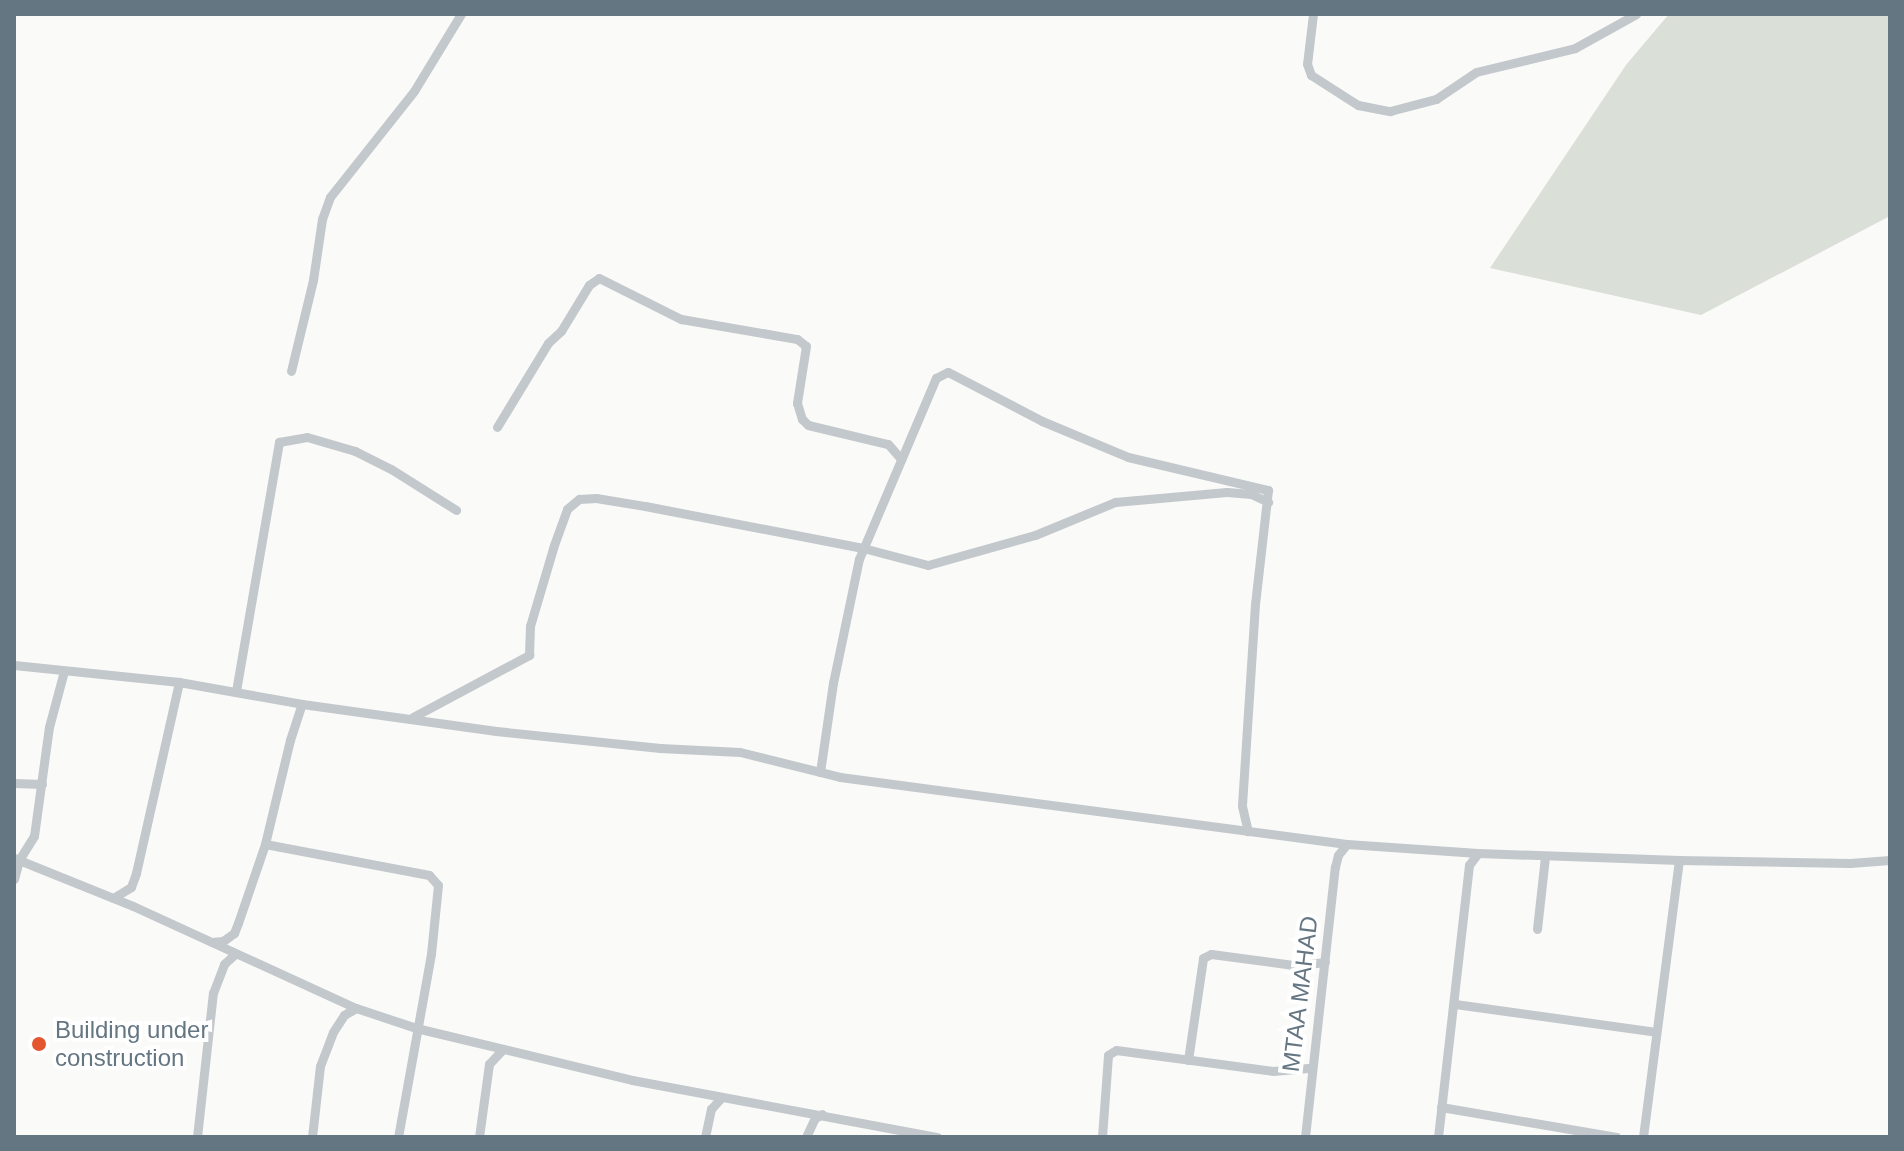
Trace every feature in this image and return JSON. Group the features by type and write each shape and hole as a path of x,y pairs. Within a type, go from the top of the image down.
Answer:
{"street":[{"path":"291,371 313,280 319,229 330,197 414,91 461,14"},
{"path":"1313,14 1307,64 1311,75 1358,105 1390,111 1436,99 1476,72 1575,48 1636,14"},
{"path":"497,427 548,343 561,331 589,285 599,278 681,319 797,339 806,346 797,403 802,419 808,425 888,444 908,440"},
{"path":"820,772 854,575 867,536 936,378 953,373 1082,438 1128,457 1268,490 1255,604 1242,806 1248,831"},
{"path":"236,691 279,442 307,437 355,451 391,469 456,510"},
{"path":"888,444 900,458"},
{"path":"413,717 529,655 530,626 554,545 567,509 579,499 596,498 645,506 863,548 928,565 1035,535 1115,502 1227,492 1251,494 1268,502"},
{"path":"867,536 875,553"},
{"path":"14,665 179,682 302,704 526,734 740,752 820,772 995,799 1347,844 1478,853 1679,860 1850,863 1890,860"},
{"path":"14,879 17,859 34,836 49,727 64,671"},
{"path":"138,909 131,887 146,838 179,682"},
{"path":"290,702 297,719"},
{"path":"237,955 234,933 265,844 302,704"},
{"path":"14,783 42,784"},
{"path":"1327,841 1338,855 1347,844"},
{"path":"265,844 433,879 439,890 398,1137"},
{"path":"1456,851 1469,865"},
{"path":"1438,1137 1469,865 1478,853"},
{"name":"MTAA MAHAD","path":"1305,1137 1338,855"},
{"path":"1537,929 1545,856"},
{"path":"17,859 113,898 356,1008 416,1028 721,1098 938,1137"},
{"path":"1643,1137 1679,860"},
{"path":"113,898 131,887"},
{"path":"208,942 223,941 234,933"},
{"path":"1188,1060 1203,958 1211,954 1293,965 1325,962"},
{"path":"197,1137 213,993 224,964 237,955"},
{"path":"1455,1004 1656,1032"},
{"path":"312,1137 320,1066 333,1032 344,1015 356,1008"},
{"path":"479,1137 489,1064 480,1044"},
{"path":"489,1064 502,1050"},
{"path":"1102,1137 1108,1055 1116,1050 1273,1071 1311,1068"},
{"path":"705,1137 711,1109 721,1098"},
{"path":"1441,1107 1616,1137"},
{"path":"808,1112 811,1123"},
{"path":"806,1137 811,1123 822,1114"}],"shaded area":[{"path":"1669,14 1890,14 1890,216 1701,315 1490,268 1626,65"}],"place":[{"name":"Building under construction","path":"39,1044"}]}
